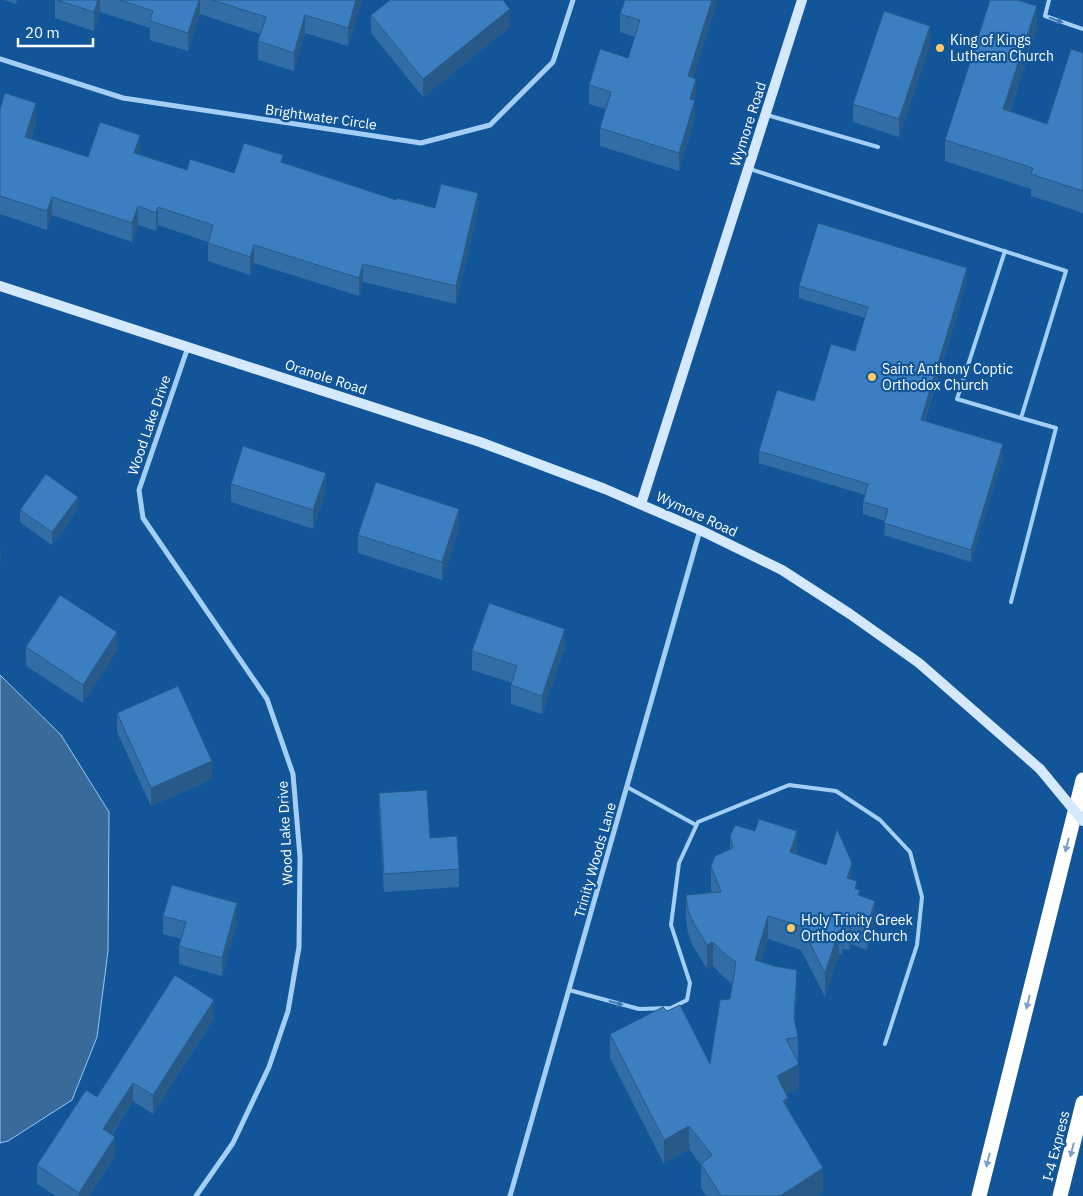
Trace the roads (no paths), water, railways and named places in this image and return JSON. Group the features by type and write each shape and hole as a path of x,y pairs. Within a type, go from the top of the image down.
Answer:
{"highway":[{"path":"979,1196 1083,780"},
{"name":"I-4 Express","path":"1060,1196 1083,1103"}],"main road":[{"name":"Wymore Road","path":"802,0 641,504 782,570 850,614 919,663 1040,769 1083,821"},
{"name":"Oranole Road","path":"0,286 480,442 641,504"}],"street":[{"name":"Brightwater Circle","path":"0,59 123,98 421,143 490,125 554,62 573,0"},
{"name":"Wood Lake Drive","path":"188,346 139,490 143,518 267,699 293,774 300,857 299,948 288,1011 269,1067 233,1143 196,1196"},
{"name":"Trinity Woods Lane","path":"510,1196 700,530"}],"lane":[{"path":"1049,0 1044,16 1083,29"},
{"path":"765,114 878,147"},
{"path":"748,168 1066,270 1021,418"},
{"path":"1005,251 957,399 1056,428 1011,602"},
{"path":"569,990 639,1009 671,1008 687,1000 690,983 671,925 679,863 698,822 789,785 836,791 880,820 910,852 922,897 917,945 885,1044"},
{"path":"627,786 696,825"}],"water":[{"path":"0,675 61,735 109,812 108,951 97,1037 72,1100 8,1141 0,1143"}],"place":[{"name":"King of Kings Lutheran Church","path":"940,48"},
{"name":"Saint Anthony Coptic Orthodox Church","path":"872,377"},
{"name":"Holy Trinity Greek Orthodox Church","path":"791,928"}]}
